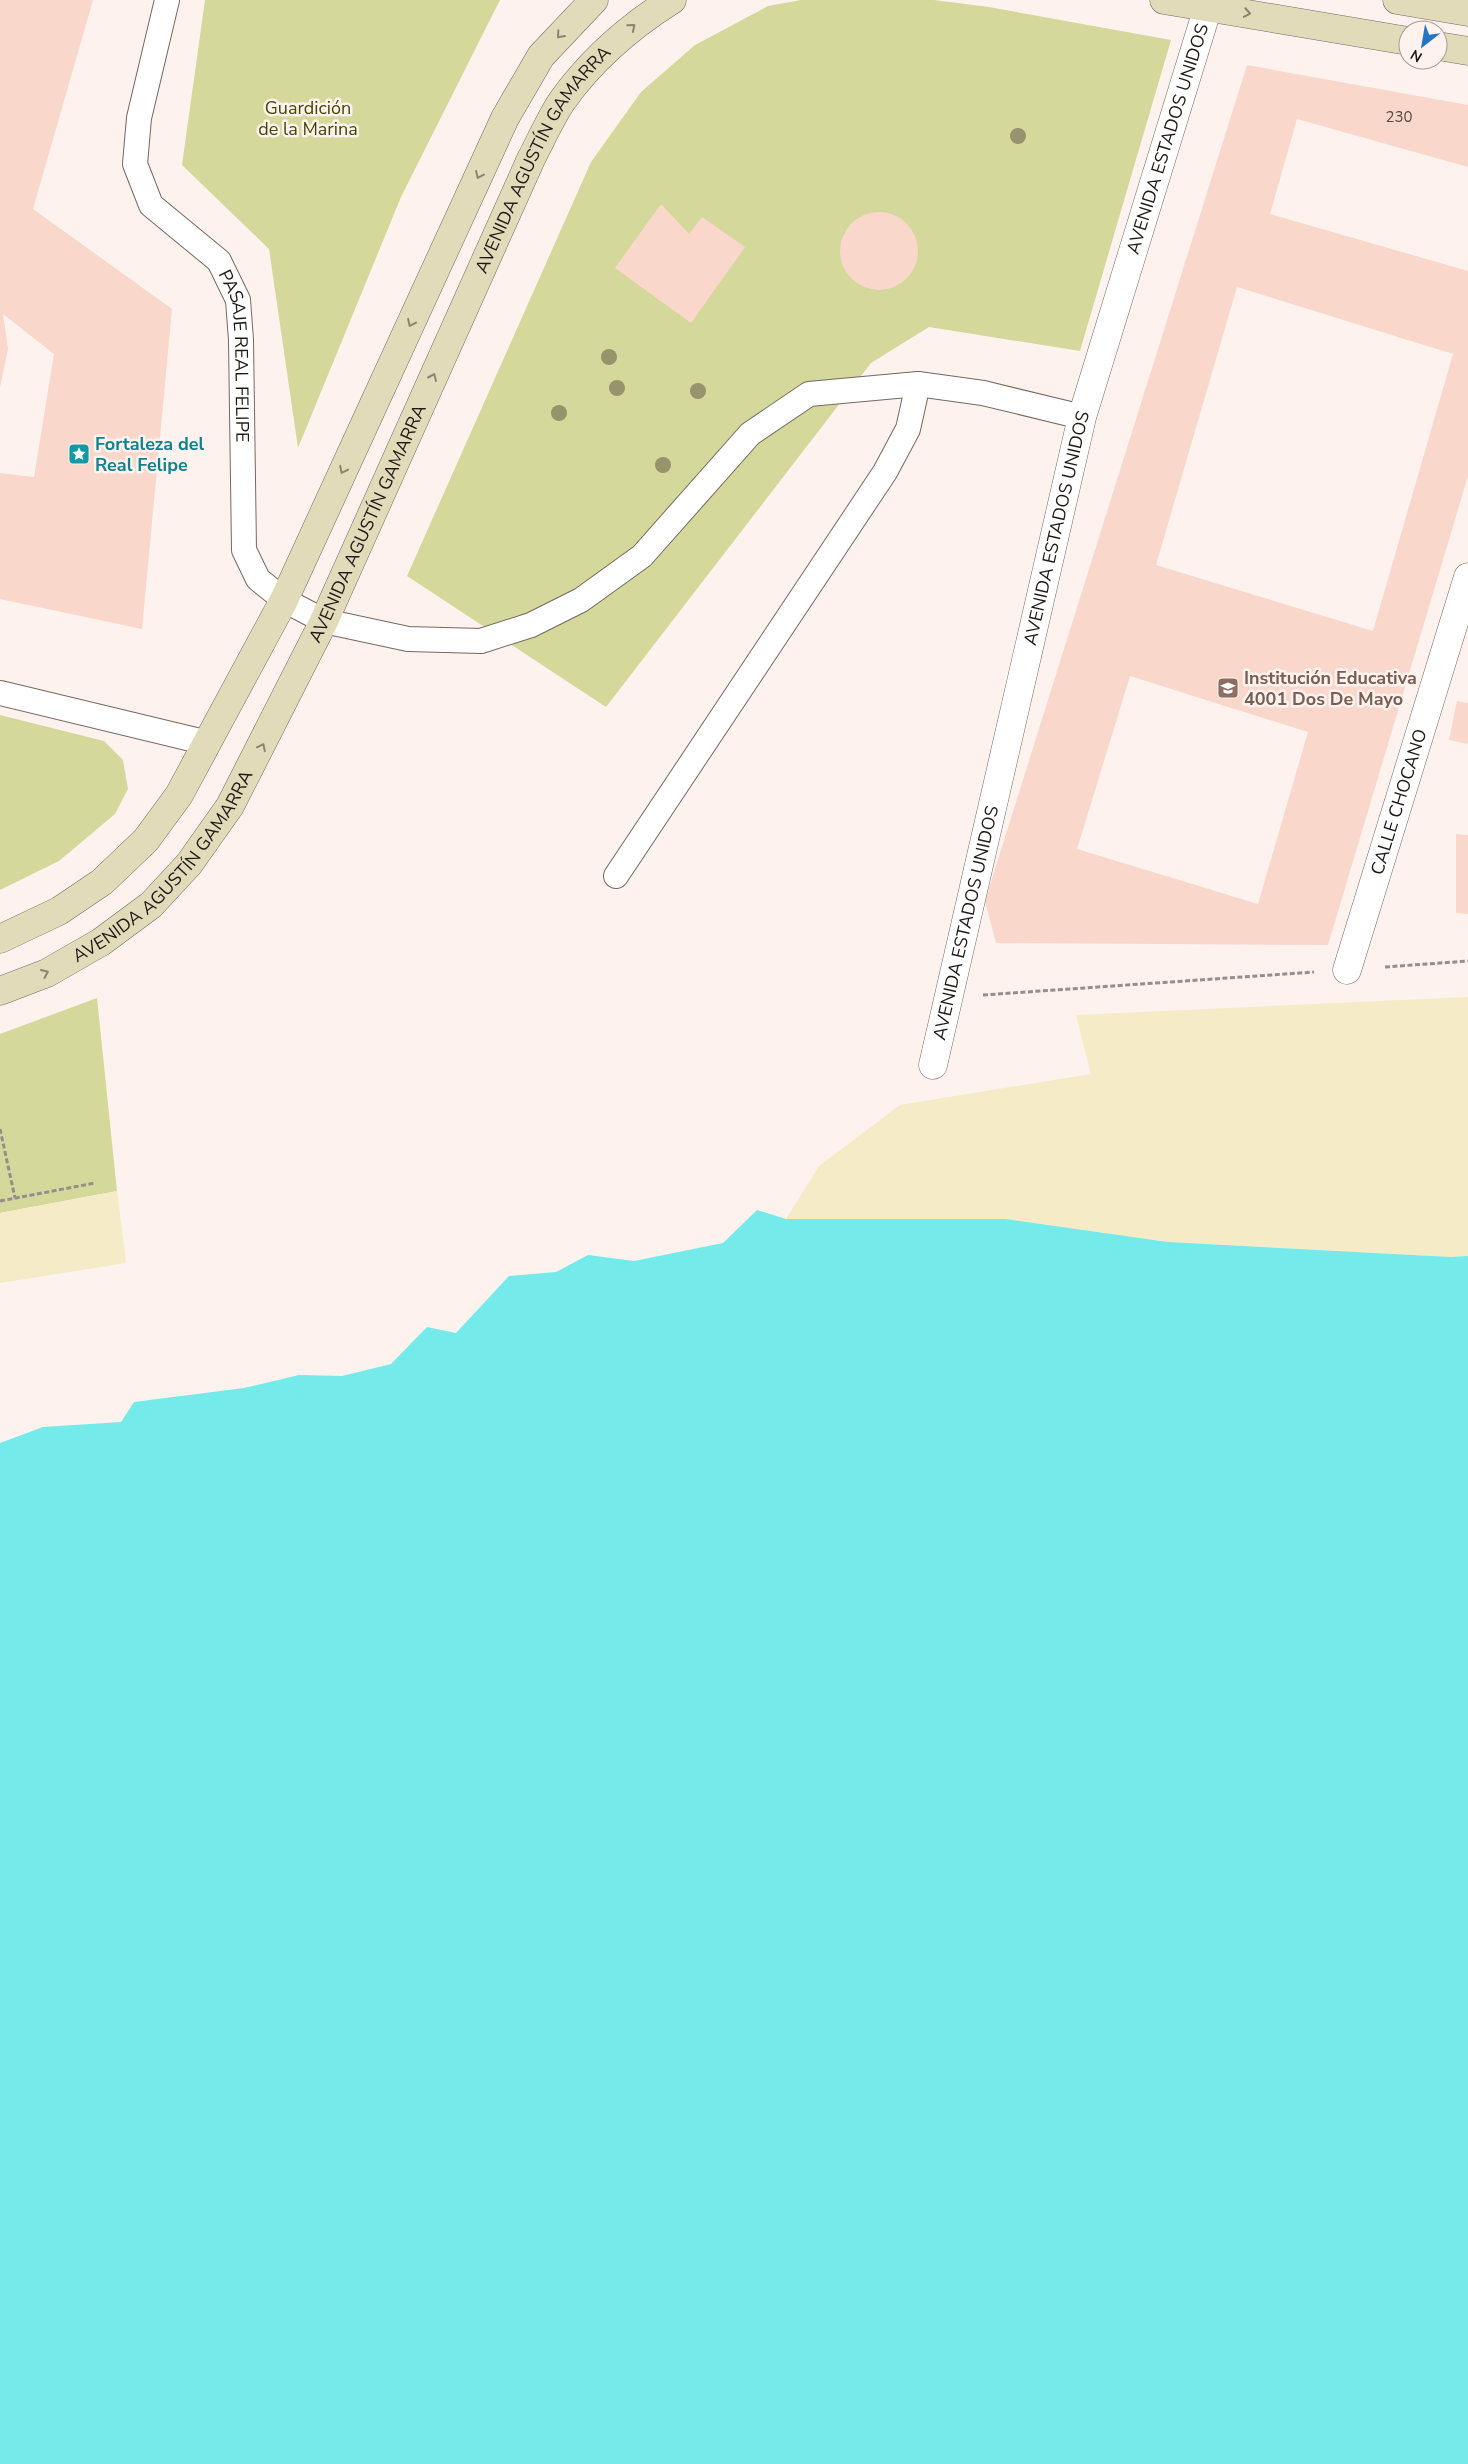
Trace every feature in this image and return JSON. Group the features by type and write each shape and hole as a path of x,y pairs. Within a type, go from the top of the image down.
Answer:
{"main road":[{"name":"AVENIDA AGUSTÍN GAMARRA","path":"0,939 60,911 102,882 152,832 179,796 284,600 505,118 541,56 594,0"},
{"name":"AVENIDA AGUSTÍN GAMARRA","path":"0,991 47,973 101,942 151,905 189,864 230,806 324,621 530,159 562,102 598,57 639,21 672,0"},
{"path":"1164,0 1209,3 1398,39"},
{"path":"1397,0 1468,12"},
{"path":"1448,48 1468,51"}],"street":[{"name":"AVENIDA ESTADOS UNIDOS","path":"933,1065 1082,417 1209,3"},
{"name":"CALLE CHOCANO","path":"1347,970 1468,577"}],"lane":[{"name":"PASAJE REAL FELIPE","path":"167,0 139,118 135,164 151,205 219,261 238,300 244,550 258,579 284,600 324,621 408,639 481,641 531,625 581,600 642,556 750,434 809,394 918,384 983,393 1082,417"},
{"path":"616,876 885,472 908,429 918,384"},
{"path":"0,693 208,743"}],"path":[{"path":"951,989 987,995 1468,961"},
{"path":"0,1129 15,1198"},
{"path":"0,1201 95,1183"}],"green space":[{"name":"Guardición de la Marina","path":"205,0 500,0 401,197 298,448 269,249 182,165"},
{"path":"801,0 934,0 989,7 1171,40 1080,351 929,327 871,363 606,707 407,576 591,162 641,92 695,45 768,6"},
{"path":"0,715 104,741 123,760 128,789 115,814 59,861 0,890"},
{"path":"97,998 117,1191 0,1213 0,1034"}],"sand":[{"path":"1468,997 1468,1256 1451,1257 1168,1242 1006,1219 786,1219 819,1166 900,1105 1091,1074 1076,1015"},
{"path":"117,1191 126,1263 0,1283 0,1213"}],"water":[{"path":"757,1210 786,1219 1006,1219 1168,1242 1451,1257 1468,1256 1468,2464 0,2464 0,1443 43,1427 121,1422 134,1402 244,1388 299,1375 342,1376 391,1364 427,1327 456,1333 509,1276 556,1272 588,1255 634,1261 723,1243"}],"building":[{"name":"Fortaleza del Real Felipe","path":"0,0 93,0 33,209 172,309 142,629 0,599 0,473 34,477 54,354 3,314 8,349 0,387"},
{"path":"1247,65 1468,105 1468,167 1297,119 1270,214 1468,271 1468,476 1328,945 996,943 985,901","holes":["1237,287 1453,354 1373,631 1156,565","1130,676 1308,732 1258,904 1077,849"]},
{"path":"661,204 689,234 702,217 745,247 691,323 615,268"},
{"path":"879,212 894,215 907,223 915,236 918,251 915,266 907,279 894,287 879,290 864,287 851,279 843,266 840,251 843,236 851,223 864,215"},
{"path":"1457,701 1468,703 1468,744 1449,740"},
{"path":"1456,834 1468,835 1468,914 1456,913"}],"place":[{"name":"Fortaleza del Real Felipe","path":"79,454"},
{"name":"Institución Educativa 4001 Dos De Mayo","path":"1228,688"}]}
